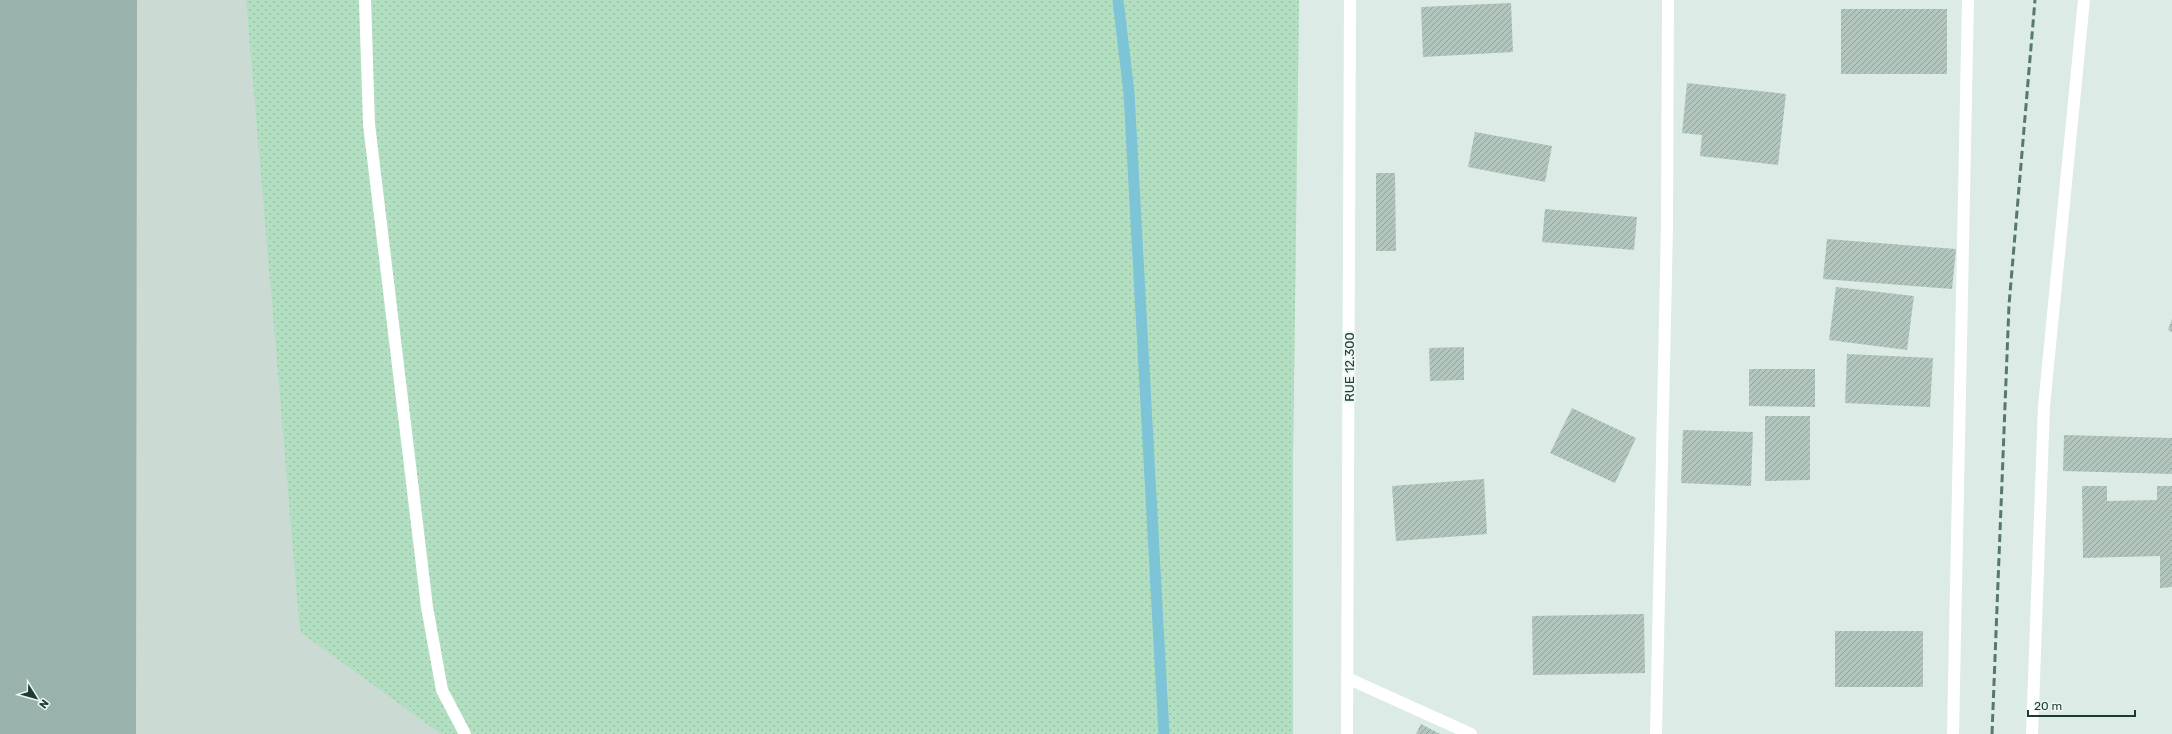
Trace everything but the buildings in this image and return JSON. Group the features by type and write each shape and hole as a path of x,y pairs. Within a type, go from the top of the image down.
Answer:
{"street":[{"path":"365,0 369,124 426,607 442,690 465,734"},
{"name":"RUE 12.300","path":"1347,734 1350,0"},
{"path":"1656,734 1666,235 1668,0"},
{"path":"1953,734 1968,0"},
{"path":"2032,734 2044,406 2084,0"},
{"path":"1347,678 1471,734"}],"shaded area":[{"path":"0,0 1299,0 1293,453 1293,734 0,734"}],"green space":[{"path":"246,0 1299,0 1293,453 1293,734 441,734 300,632"}],"waterway":[{"path":"1118,0 1129,93 1164,734"}],"runway":[{"path":"16,734 17,0"}],"railway":[{"path":"1992,734 2009,305 2035,0"}]}
